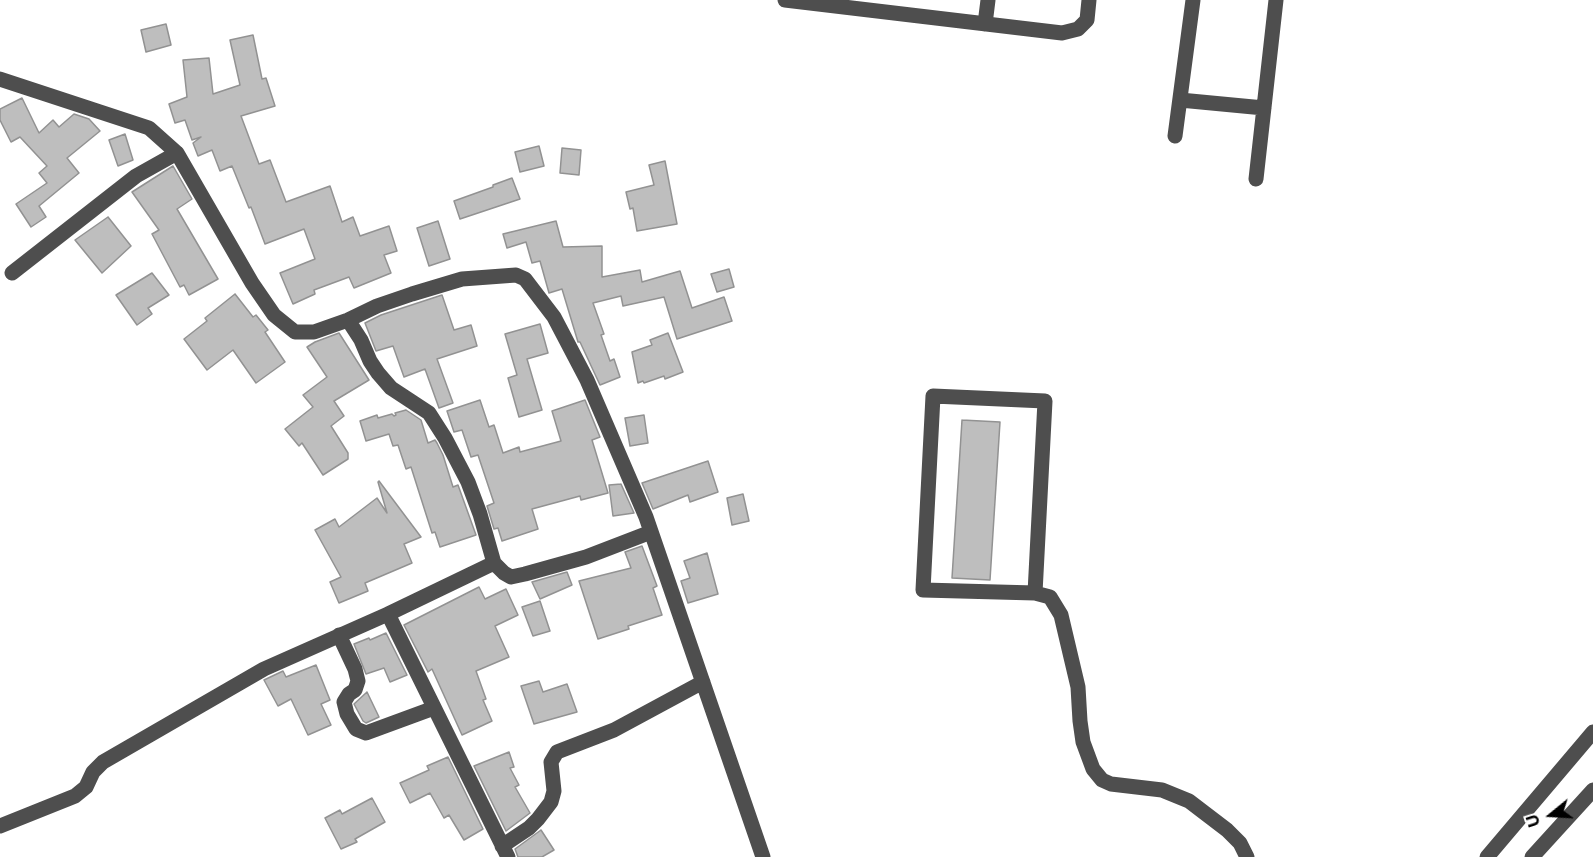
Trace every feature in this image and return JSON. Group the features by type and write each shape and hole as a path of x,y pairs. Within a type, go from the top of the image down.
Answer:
{"street":[{"path":"785,0 883,6 985,24 1062,33 1078,29 1087,20 1089,0"},
{"path":"985,24 988,0"},
{"path":"1175,136 1193,0"},
{"path":"1256,179 1276,0"},
{"path":"0,79 149,128 177,153 252,283 274,315 296,332 314,332 386,303 462,279 516,275 525,279 554,317 587,380 651,532 764,857"},
{"path":"1180,100 1264,108"},
{"path":"12,273 136,176 177,153"},
{"path":"348,320 378,373 391,388 429,413 445,438 468,482 494,563 504,573 512,577 586,557 651,532"},
{"path":"1035,593 1045,401 933,396 923,590 1035,593 1050,597 1061,615 1078,687 1083,742 1098,776 1111,784 1162,790 1189,801 1227,830 1240,843 1247,857"},
{"path":"0,826 75,796 86,787 93,772 103,762 264,669 388,614 494,563"},
{"path":"388,614 505,851 551,802 554,791 551,762 557,752 614,730 703,682"},
{"path":"339,635 358,681 355,690 344,702 347,714 356,729 366,734 435,708"},
{"path":"1487,857 1593,732"},
{"path":"1532,857 1593,790"}],"building":[{"path":"166,24 171,45 146,52 141,30"},
{"path":"253,35 262,79 266,78 275,106 241,116 259,164 270,160 286,202 330,186 342,222 353,217 360,236 389,226 397,251 384,255 391,273 354,288 349,277 314,290 315,294 293,304 280,273 315,259 304,229 265,244 232,166 220,171 212,150 198,156 193,143 201,137 192,140 185,120 175,123 169,104 187,97 183,60 209,58 213,94 240,85 230,40"},
{"path":"22,98 39,133 53,120 59,127 74,114 89,119 100,131 67,158 79,173 39,206 46,217 31,227 16,204 47,183 39,173 47,166 20,137 11,142 0,120 0,109"},
{"path":"125,134 133,160 118,166 109,140"},
{"path":"539,146 544,166 520,172 515,152"},
{"path":"562,148 581,150 579,175 560,173"},
{"path":"665,161 677,224 637,231 633,208 630,209 626,192 654,185 649,165"},
{"path":"173,166 192,199 177,209 218,279 189,295 184,285 180,287 152,234 159,230 132,192"},
{"path":"512,178 520,199 460,219 454,201"},
{"path":"108,217 131,246 102,273 75,240"},
{"path":"438,221 450,259 429,266 417,228"},
{"path":"556,221 563,247 602,246 602,277 640,270 642,282 680,271 692,308 724,297 732,321 677,339 664,297 623,306 621,296 593,303 604,334 601,335 610,361 614,359 620,377 600,385 578,342 562,289 549,293 540,261 532,263 526,242 507,248 503,234"},
{"path":"729,269 734,287 717,292 711,274"},
{"path":"152,273 169,295 148,308 152,314 137,325 116,295"},
{"path":"235,294 253,317 256,315 268,330 265,332 285,362 256,383 233,350 207,370 184,339 207,321 205,318"},
{"path":"442,295 454,330 471,325 477,346 437,359 453,403 439,408 425,369 404,377 393,346 376,351 365,323 381,315"},
{"path":"540,324 548,353 527,359 542,410 519,417 508,378 517,375 505,334"},
{"path":"339,333 369,380 334,401 344,416 331,426 348,453 348,459 323,475 302,443 299,446 285,429 313,407 303,395 327,377 307,347"},
{"path":"668,333 683,372 665,379 664,376 638,383 632,352 652,345 650,340"},
{"path":"480,400 489,427 494,425 503,453 519,447 520,452 561,441 552,411 585,400 600,437 592,440 608,493 581,500 580,496 532,509 538,529 502,541 498,528 494,529 487,506 494,503 478,455 471,457 462,430 454,432 447,411"},
{"path":"406,410 421,420 428,443 435,440 437,443 453,487 458,485 476,535 440,547 435,532 432,533 411,467 406,469 398,445 393,446 389,434 366,441 360,421 377,415 378,418 392,414 394,416 395,413"},
{"path":"644,415 648,443 630,446 625,418"},
{"path":"962,420 1000,422 990,580 952,578"},
{"path":"708,461 718,492 690,502 688,495 653,509 642,483"},
{"path":"379,481 421,537 404,544 412,563 365,583 368,591 339,603 330,582 341,577 315,530 335,519 339,527 377,498 387,513"},
{"path":"621,484 634,513 613,516 609,485"},
{"path":"743,494 749,521 732,525 727,498"},
{"path":"642,546 657,586 653,588 662,615 598,639 579,581 631,568 625,552"},
{"path":"707,553 718,594 688,603 681,581 690,578 684,561"},
{"path":"567,572 572,585 540,599 532,582"},
{"path":"479,587 485,599 506,589 518,615 495,626 509,657 476,671 486,699 483,700 492,721 462,735 432,669 428,672 404,625"},
{"path":"540,601 550,631 533,636 522,607"},
{"path":"386,633 407,675 390,682 384,668 366,674 354,644"},
{"path":"316,665 330,700 321,704 331,725 308,735 291,699 278,706 264,680 283,671 286,677"},
{"path":"539,681 543,692 567,684 577,712 534,724 521,686"},
{"path":"367,692 379,717 366,723 354,704"},
{"path":"509,752 514,767 510,768 519,785 515,787 530,813 506,831 474,766"},
{"path":"448,757 483,829 464,840 449,815 444,818 430,793 410,803 400,783 429,770 427,766"},
{"path":"372,798 385,822 355,839 357,842 341,849 325,818 340,810 342,814"},
{"path":"541,830 554,850 542,857 518,857 515,849"}]}
